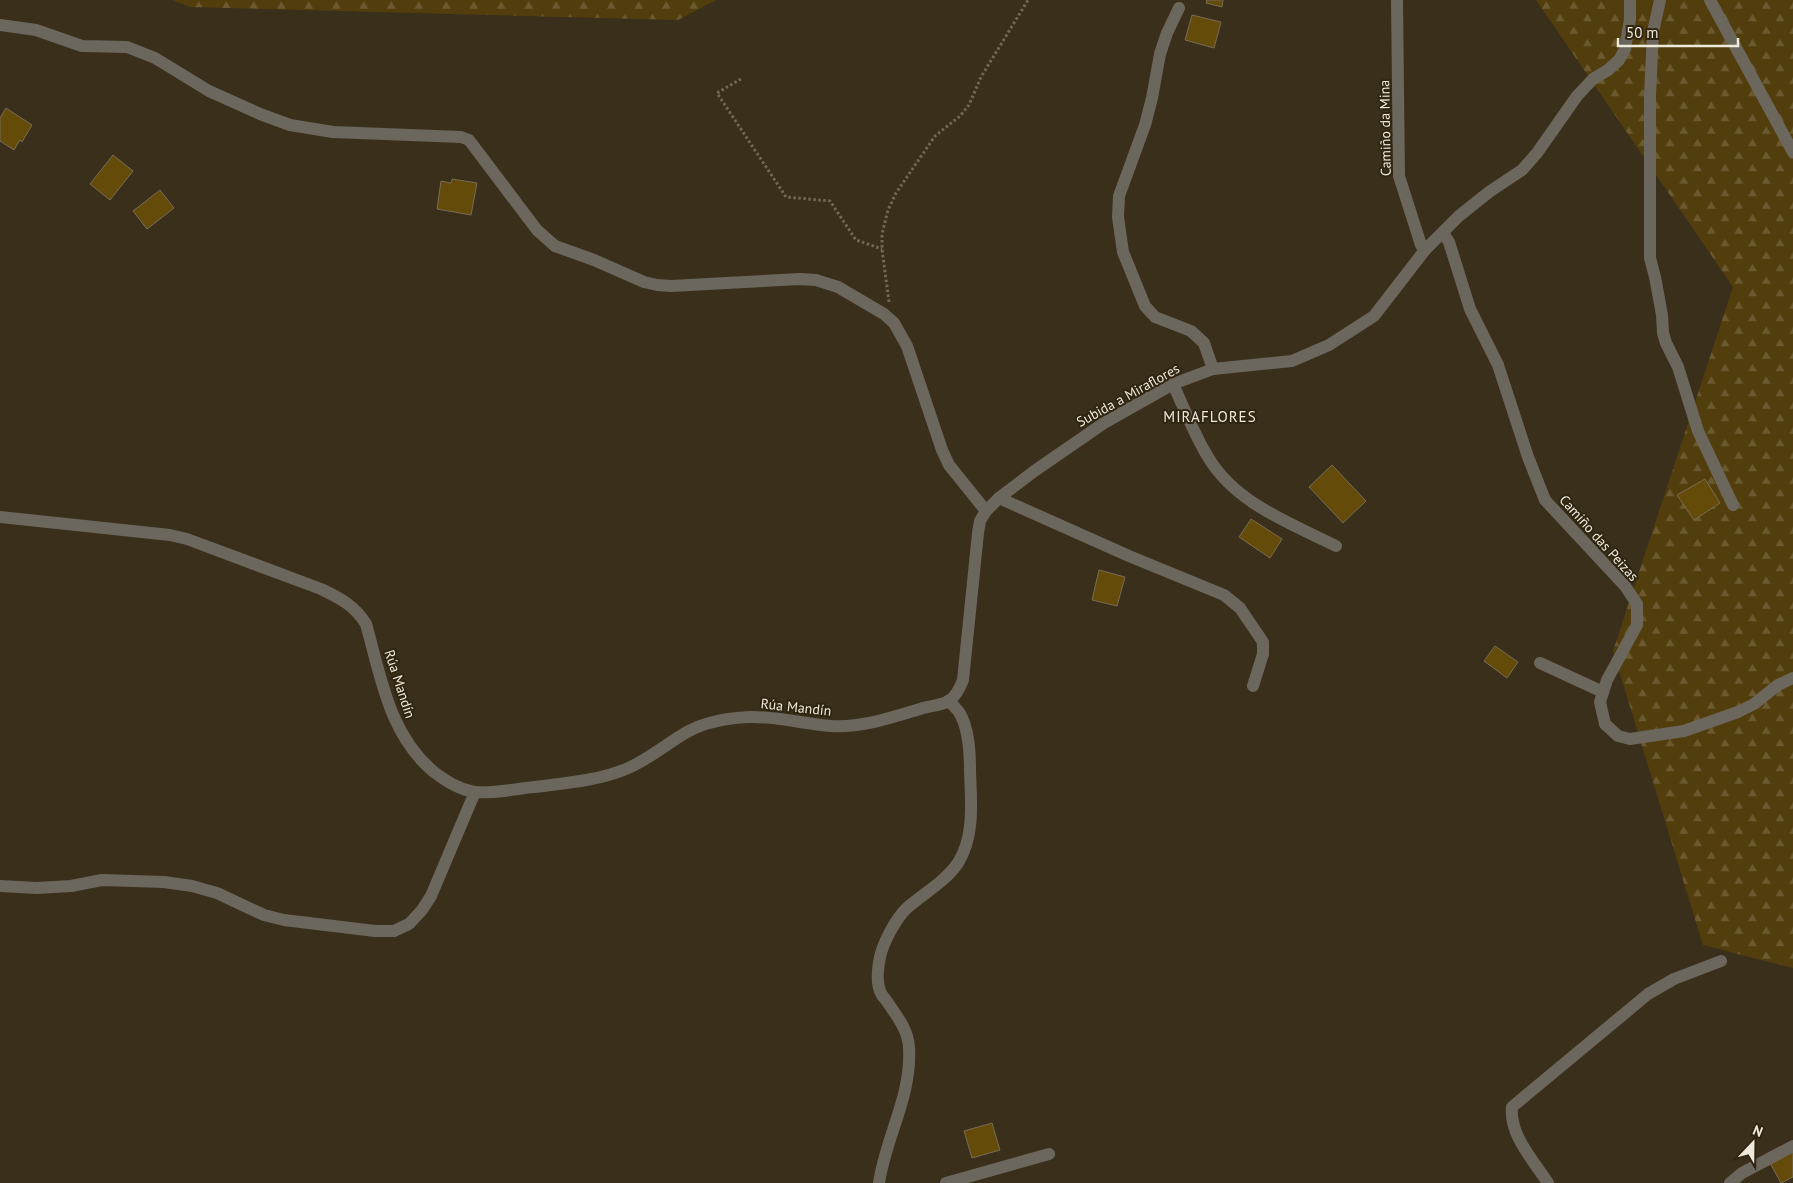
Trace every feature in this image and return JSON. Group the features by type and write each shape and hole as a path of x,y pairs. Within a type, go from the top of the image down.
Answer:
{"street":[{"name":"Camiño da Mina","path":"1397,0 1399,176 1421,245 1425,250"},
{"name":"Subida a Miraflores","path":"948,701 958,692 963,680 978,533 980,521 986,511 999,498 1033,472 1104,423 1173,384 1213,369 1292,360 1329,345 1374,316 1425,250 1459,216 1522,170 1537,153 1577,96 1619,60 1625,49 1630,19 1630,0"},
{"path":"1660,0 1654,32 1650,95 1650,258 1656,277 1666,343 1678,366 1698,431 1733,505"},
{"path":"1710,0 1793,152"},
{"path":"1179,8 1167,33 1160,54 1145,125 1119,196 1118,217 1123,252 1145,306 1155,317 1192,332 1198,337 1204,343 1213,369"},
{"path":"0,25 36,30 82,46 127,47 154,58 209,91 290,125 334,132 461,137 469,140 546,239 555,246 594,260 644,282 671,286 800,279 816,280 838,287 884,314 894,324 907,346 942,450 949,465 986,511"},
{"name":"Camiño das Peizas","path":"1443,233 1449,242 1470,309 1498,365 1528,457 1545,500 1625,586 1637,604 1637,625 1607,680 1600,702 1605,724 1618,736 1630,739 1684,731 1738,712 1754,704 1778,685 1793,678"},
{"path":"1173,384 1208,458 1224,479 1249,501 1336,546"},
{"path":"999,498 1129,556 1224,595 1240,608 1263,642 1263,654 1253,686"},
{"name":"Rúa Mandín","path":"0,517 170,535 196,542 321,589 340,598 360,614 366,624 395,723 411,749 424,764 440,777 461,789 475,792 493,792 594,779 625,770 688,732 710,723 737,718 757,717 831,726 851,726 879,722 948,701"},
{"path":"1540,663 1603,692"},
{"path":"879,1183 904,1100 908,1080 910,1050 905,1028 880,991 878,972 881,954 889,934 905,909 949,874 958,862 968,839 971,816 968,746 965,726 958,711 948,701"},
{"path":"0,886 37,888 71,886 102,880 164,882 192,886 217,893 264,915 284,920 376,931 394,931 409,924 422,910 431,896 475,792"},
{"path":"1548,1183 1518,1138 1511,1114 1512,1107 1648,994 1674,979 1721,961"},
{"path":"1730,1183 1742,1173 1793,1146"},
{"path":"946,1183 1049,1154"}],"path":[{"path":"884,314 889,302 882,249 882,234 888,210 896,193 935,136 960,116 969,105 981,77 1028,0"},
{"path":"741,79 717,93 786,197 830,201 856,240 882,249"}],"green space":[{"path":"172,0 716,0 678,20 190,7"},
{"path":"1536,0 1793,0 1793,968 1703,945 1613,651 1733,287"}],"building":[{"path":"1207,0 1223,0 1222,7 1206,3"},
{"path":"1192,15 1221,22 1214,48 1185,40"},
{"path":"6,108 32,125 22,142 20,140 14,150 0,141 0,118"},
{"path":"113,155 133,171 110,200 90,184"},
{"path":"452,179 477,183 471,215 437,209 441,181 451,183"},
{"path":"160,190 174,208 147,229 133,211"},
{"path":"1332,465 1366,501 1343,523 1309,487"},
{"path":"1705,479 1720,503 1694,520 1677,495"},
{"path":"1251,519 1282,539 1270,558 1239,537"},
{"path":"1099,570 1125,577 1117,606 1092,600"},
{"path":"1495,646 1518,662 1507,678 1484,661"},
{"path":"992,1123 1000,1150 972,1158 964,1131"},
{"path":"1793,1149 1793,1177 1781,1183 1770,1163"}],"district":[{"name":"MIRAFLORES","path":"1210,416"}]}
